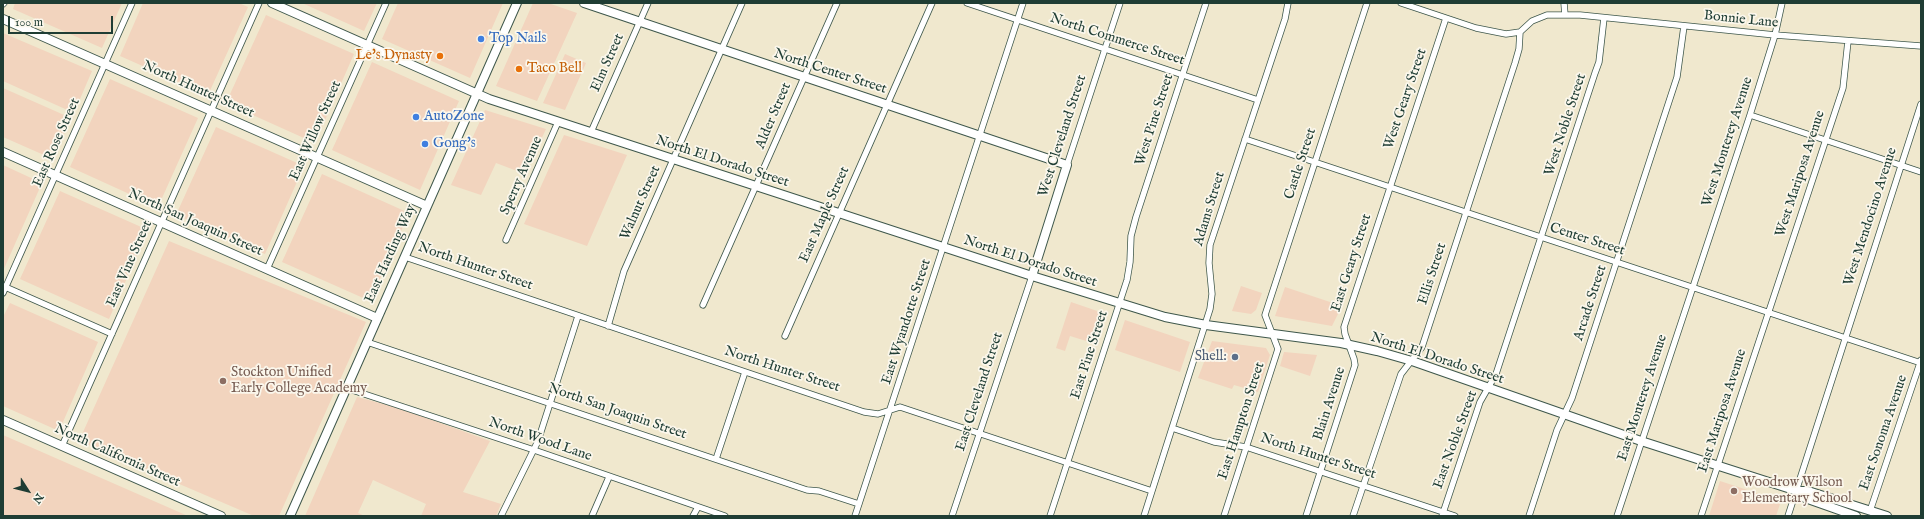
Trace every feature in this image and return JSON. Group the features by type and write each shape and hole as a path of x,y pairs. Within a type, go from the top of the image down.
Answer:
{"main road":[{"name":"North El Dorado Street","path":"272,3 367,44 476,94 838,214 1120,304 1165,317 1206,325 1349,345 1412,361 1641,441 1797,491 1808,491 1887,516"},
{"name":"East Harding Way","path":"290,516 517,3"},
{"name":"North Center Street","path":"584,3 888,104 1067,166"},
{"name":"North Hunter Street","path":"3,19 427,206"},
{"name":"North San Joaquin Street","path":"3,152 377,318"},
{"name":"West Cleveland Street","path":"1032,276 1067,166"},
{"name":"North California Street","path":"3,420 221,516"},
{"name":"North El Dorado Street","path":"1797,491 1805,498 1856,516"}],"street":[{"name":"East Rose Street","path":"3,293 4,287 132,3"},
{"name":"East Vine Street","path":"62,446 259,3"},
{"name":"East Willow Street","path":"267,269 386,3"},
{"name":"Elm Street","path":"591,132 648,3"},
{"name":"Walnut Street","path":"608,326 624,271 742,3"},
{"name":"Alder Street","path":"704,305 837,3"},
{"name":"East Maple Street","path":"784,336 932,3"},
{"name":"North Commerce Street","path":"967,3 1258,100"},
{"name":"East Wyandotte Street","path":"855,516 1023,3"},
{"name":"West Cleveland Street","path":"1067,166 1120,3"},
{"name":"West Pine Street","path":"1142,199 1206,3"},
{"name":"Adams Street","path":"1144,516 1206,325 1212,294 1208,263 1210,245 1285,19 1288,3"},
{"name":"Castle Street","path":"1271,333 1265,315 1367,3"},
{"path":"1401,3 1490,32 1506,34 1520,32"},
{"path":"1564,3 1564,15"},
{"name":"West Monterey Avenue","path":"1692,287 1750,115 1775,36 1782,3"},
{"name":"Bonnie Lane","path":"1520,32 1532,21 1547,15 1564,15 1775,36 1921,46"},
{"name":"West Geary Street","path":"1389,188 1446,18"},
{"name":"West Noble Street","path":"1542,237 1597,67 1604,18"},
{"name":"Arcade Street","path":"1529,516 1564,413 1572,398 1680,69 1684,26"},
{"name":"Ellis Street","path":"1354,516 1401,374 1422,347 1517,56 1520,32"},
{"name":"West Mariposa Avenue","path":"1768,313 1843,88 1848,41"},
{"name":"West Mendocino Avenue","path":"1788,516 1844,338 1921,104"},
{"path":"1750,115 1921,172"},
{"name":"Sperry Avenue","path":"506,240 558,122"},
{"name":"Center Street","path":"1245,139 1389,188 1921,362"},
{"name":"East Geary Street","path":"1349,345 1344,327 1389,188"},
{"name":"East Pine Street","path":"1050,516 1127,280 1130,262 1131,236 1142,199"},
{"name":"East Noble Street","path":"1442,514 1480,402 1496,374 1542,237"},
{"name":"North Hunter Street","path":"405,257 864,412 876,414 900,407 1152,491"},
{"name":"East Cleveland Street","path":"952,516 1032,276"},
{"path":"4,287 112,334"},
{"name":"East Monterey Avenue","path":"1617,516 1692,287"},
{"name":"East Mariposa Avenue","path":"1701,516 1768,313"},
{"path":"501,516 534,450 578,316"},
{"name":"East Hampton Street","path":"1224,516 1278,349 1271,333"},
{"name":"North San Joaquin Street","path":"367,342 807,490 819,491 859,504"},
{"name":"Blain Avenue","path":"1306,516 1355,365 1349,345"},
{"name":"East Sonoma Avenue","path":"1870,510 1921,362"},
{"path":"716,460 745,372"},
{"name":"North Wood Lane","path":"346,388 534,450 726,516"},
{"name":"North Hunter Street","path":"1172,428 1214,442 1246,447 1364,485 1442,514 1455,516"},
{"path":"592,516 609,477"},
{"path":"693,516 698,507"}],"shaded area":[{"path":"15,3 122,3 102,48 13,9"},
{"path":"143,3 239,3 248,7 208,95 120,56"},
{"path":"302,3 377,3 364,31"},
{"path":"398,3 503,3 470,78 382,39"},
{"path":"533,3 548,3 577,13 537,101 496,86"},
{"path":"266,15 354,54 315,143 226,103"},
{"path":"3,33 92,71 74,113 3,81"},
{"path":"565,54 586,63 565,110 543,103"},
{"path":"372,62 459,101 420,190 332,150"},
{"path":"110,79 198,118 158,207 70,167"},
{"path":"3,88 71,118 53,159 3,137"},
{"path":"485,110 546,129 525,174 496,163 481,195 451,185"},
{"path":"216,127 304,166 265,254 176,215"},
{"path":"564,135 627,155 587,246 524,224"},
{"path":"3,165 42,183 3,271"},
{"path":"322,174 409,213 370,301 282,262"},
{"path":"60,191 148,230 109,319 20,279"},
{"name":"Stockton Unified Early College Academy","path":"169,241 366,322 279,516 254,516 79,441"},
{"path":"1241,286 1262,293 1256,310 1251,314 1232,311"},
{"path":"1285,287 1342,306 1332,326 1275,316"},
{"path":"1071,302 1106,314 1096,344 1070,336 1065,351 1056,348"},
{"path":"10,303 98,342 59,431 3,406 3,317"},
{"path":"1125,320 1190,342 1180,372 1115,350"},
{"path":"1212,341 1266,348 1270,355 1258,392 1234,385 1232,389 1198,378"},
{"path":"1284,352 1317,355 1310,376 1280,366"},
{"path":"357,397 399,408 490,441 463,492 501,504 496,516 421,516 426,504 373,480 358,513 365,516 305,516"},
{"path":"3,435 188,516 3,516"},
{"name":"Woodrow Wilson Elementary School","path":"1720,481 1781,501 1776,516 1709,516"}],"place":[{"name":"Top Nails","path":"481,39"},
{"name":"Le's Dynasty","path":"440,56"},
{"name":"Taco Bell","path":"519,69"},
{"name":"AutoZone","path":"416,117"},
{"name":"Gong's","path":"425,144"},
{"name":"Shell:","path":"1235,357"},
{"name":"Stockton Unified Early College Academy","path":"223,381"},
{"name":"Woodrow Wilson Elementary School","path":"1734,491"}]}
